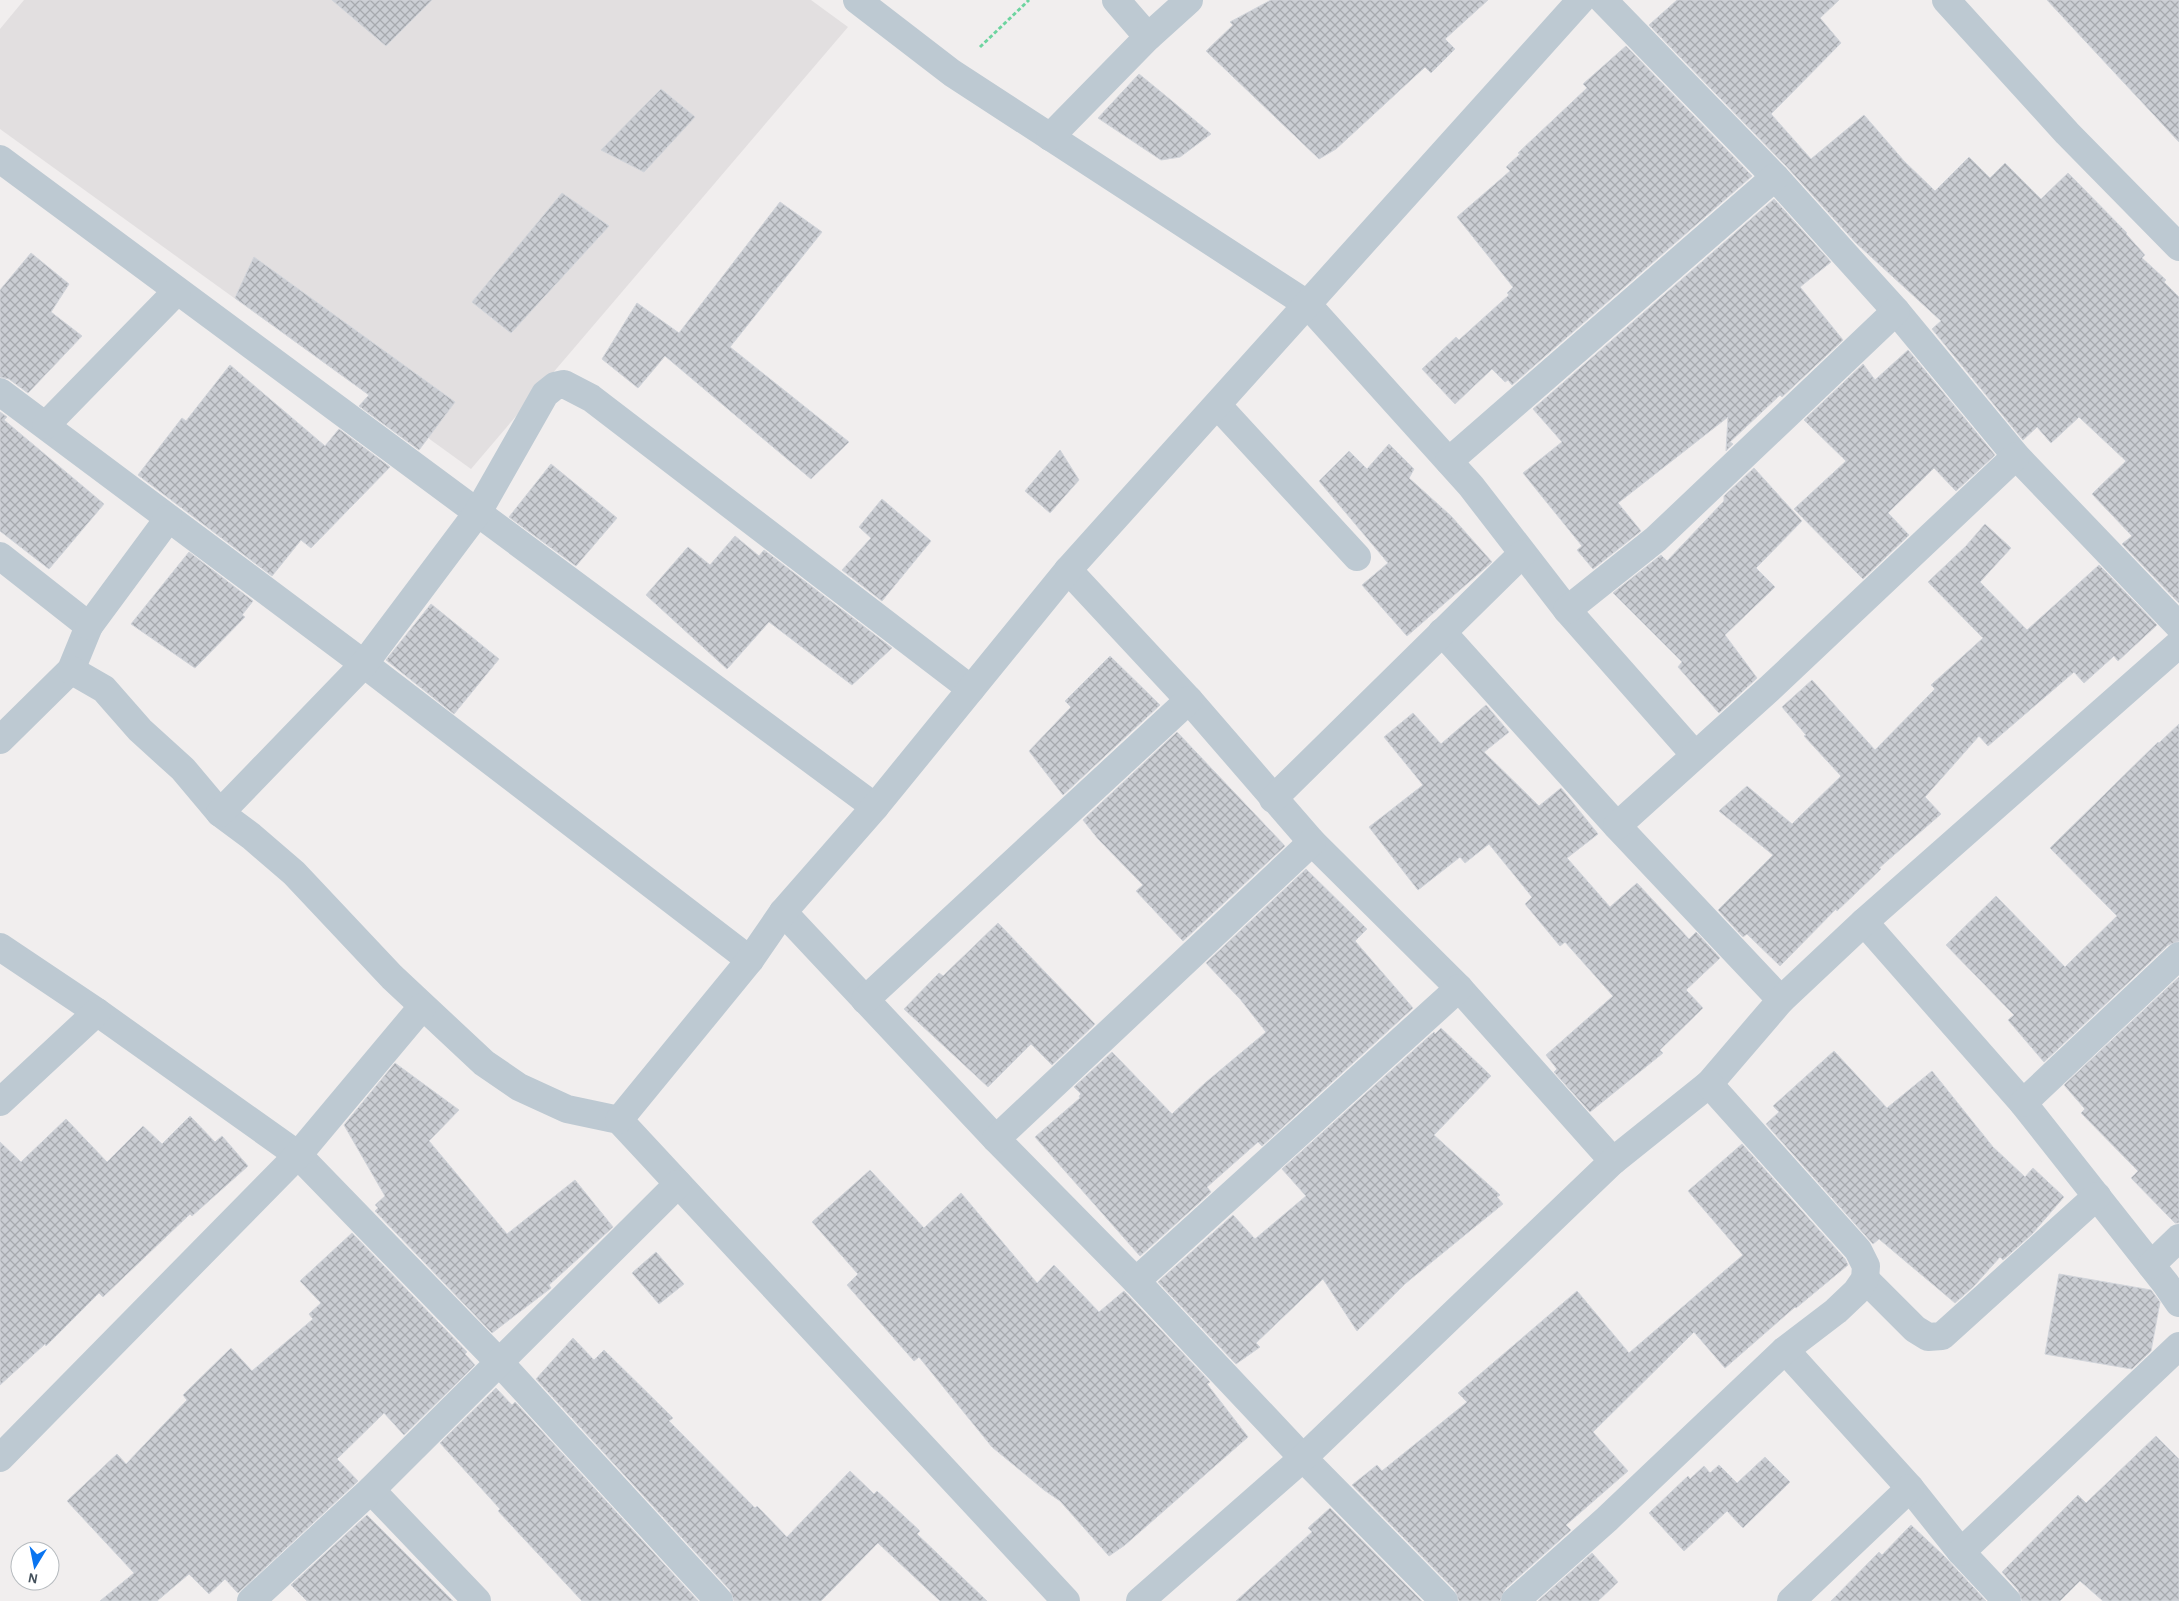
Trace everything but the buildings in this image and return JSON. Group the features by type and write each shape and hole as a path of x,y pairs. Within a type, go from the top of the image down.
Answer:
{"street":[{"path":"857,0 952,73 1306,304 1471,486 1567,610 1695,755"},
{"path":"1116,0 1148,37"},
{"path":"1050,137 1148,37 1189,0"},
{"path":"619,1120 750,960 783,912 874,807 1068,570 1218,406 1306,304 1581,0"},
{"path":"1603,0 1775,177 1896,311 2016,456 2179,626"},
{"path":"1946,0 2067,133 2179,247"},
{"path":"0,160 874,807"},
{"path":"1449,461 1775,177"},
{"path":"46,425 177,291"},
{"path":"1567,610 1656,539 1896,311"},
{"path":"220,813 364,664 478,512 545,394 564,384 591,398 971,689"},
{"path":"0,392 364,664 750,960"},
{"path":"1218,406 1357,558"},
{"path":"1617,826 1776,682 2016,456"},
{"path":"0,740 72,670 89,626 168,518"},
{"path":"1273,799 1522,554"},
{"path":"0,556 89,626"},
{"path":"1068,570 1189,700 1312,842 1459,988 1613,1161"},
{"path":"1442,632 1617,826 1781,1000"},
{"path":"1140,1601 1303,1458 1613,1161 1709,1084 1781,1000 1864,922 2179,644"},
{"path":"72,670 104,689 140,730 183,769 220,813 251,836 294,873 422,1006 484,1063 519,1088 567,1109 619,1120 1055,1598"},
{"path":"865,1000 1189,700"},
{"path":"996,1139 1312,842"},
{"path":"783,912 996,1139 1136,1281 1303,1458 1444,1601"},
{"path":"1864,922 2023,1103 2151,1265 2179,1304"},
{"path":"0,947 96,1012 298,1155 500,1363 719,1601"},
{"path":"2023,1103 2179,956"},
{"path":"1136,1281 1459,988"},
{"path":"0,1458 298,1155 422,1006"},
{"path":"0,1102 96,1012"},
{"path":"1515,1601 1615,1513 1785,1350 1836,1311 1856,1292 1865,1279 1866,1266 1858,1250 1709,1084"},
{"path":"251,1601 371,1490 678,1184"},
{"path":"1865,1279 1914,1329 1928,1337 1942,1336 2097,1196"},
{"path":"2151,1265 2179,1238"},
{"path":"1961,1552 2179,1346"},
{"path":"1785,1350 1910,1488 1961,1552 2007,1601"},
{"path":"1791,1601 1910,1488"},
{"path":"371,1490 477,1601"}],"path":[{"path":"952,73 1029,0"}],"shaded area":[{"path":"24,0 811,0 848,27 471,469 0,129 0,29"}]}
